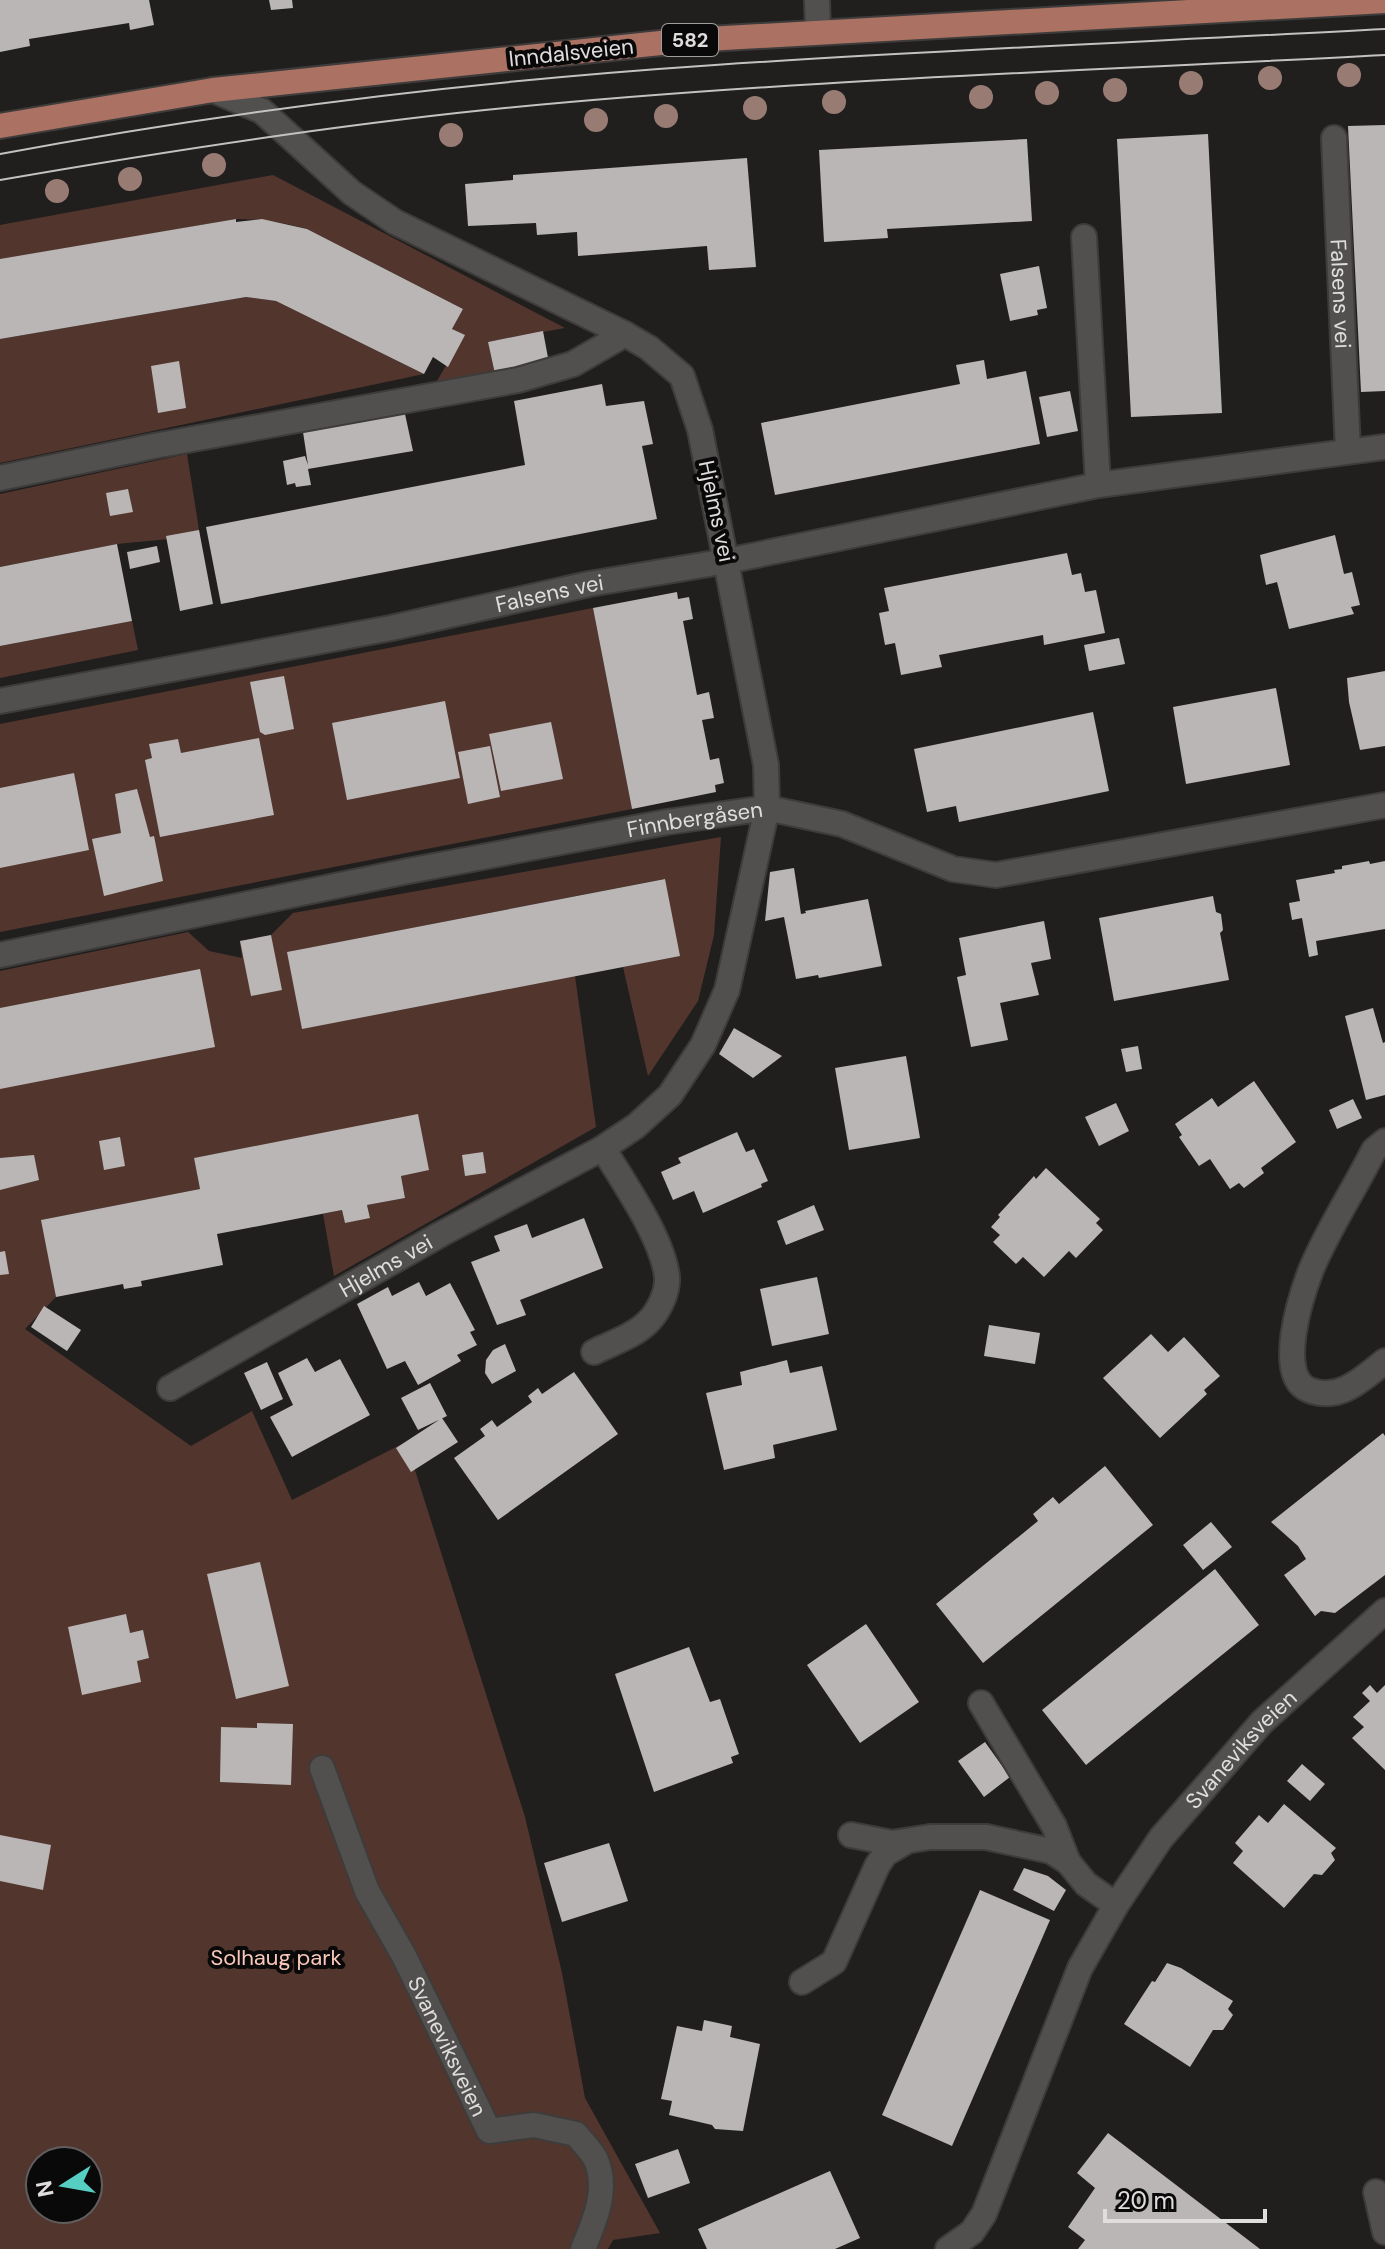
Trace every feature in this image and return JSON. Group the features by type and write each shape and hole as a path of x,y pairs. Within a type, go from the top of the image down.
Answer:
{"main road":[{"name":"Inndalsveien","path":"0,126 213,90 689,40 1385,1"}],"street":[{"path":"817,0 818,32"},
{"name":"Hjelms vei","path":"170,1388 441,1234 603,1148 636,1126 670,1095 703,1045 727,990 767,808 766,765 727,561 700,430 682,376 649,348 625,334 395,222 352,193 262,111 213,90"},
{"name":"Falsens vei","path":"1334,138 1348,451"},
{"path":"1084,237 1098,485"},
{"path":"0,478 154,446 518,380 573,364 625,334"},
{"name":"Falsens vei","path":"0,701 391,628 589,584 727,561 1098,485 1385,447"},
{"name":"Finnbergåsen","path":"0,955 408,871 667,822 767,808 842,824 953,869 996,875 1385,805"},
{"path":"1385,1141 1374,1150 1311,1270 1292,1338 1296,1378 1304,1388 1321,1394 1337,1394 1385,1361"},
{"path":"594,1352 636,1332 650,1320 662,1302 667,1280 663,1259 652,1234 603,1148"},
{"name":"Svaneviksveien","path":"948,2249 972,2232 984,2214 1080,1968 1116,1905 1161,1838 1262,1722 1385,1611"},
{"path":"981,1703 1054,1826 1068,1862"},
{"name":"Svaneviksveien","path":"322,1768 367,1891 404,1956 489,2131 534,2125 576,2134 596,2161 601,2185 597,2214 583,2249"},
{"path":"851,1835 892,1843 930,1837 986,1837 1051,1851 1068,1862 1086,1884 1116,1905"},
{"path":"802,1982 834,1962 877,1866 885,1854 909,1840"},
{"path":"1376,2192 1385,2232"}],"green space":[{"path":"273,175 565,328 488,342 495,374 434,386 464,335 452,329 463,309 307,229 272,221 236,219 0,260 0,225"},
{"path":"246,297 276,301 424,374 0,463 0,339"},
{"path":"187,454 200,536 117,544 0,567 0,494"},
{"path":"593,608 632,809 0,932 0,724"},
{"path":"132,621 138,650 0,678 0,646"},
{"name":"Solhaug park","path":"721,837 714,935 698,1001 648,1076 623,967 679,955 664,879 288,952 575,976 596,1127 334,1276 323,1214 342,1210 345,1223 370,1217 367,1205 405,1198 401,1176 418,1115 194,1158 200,1189 42,1220 56,1297 25,1329 191,1446 252,1411 292,1500 406,1442 525,1817 562,1973 585,2098 660,2233 613,2240 608,2249 0,2249 0,971 188,932 209,951 242,958 240,941 271,935 293,913"}],"building":[{"path":"0,0 149,0 154,25 130,30 129,23 29,39 30,46 0,52"},
{"path":"269,0 292,0 293,8 271,10"},
{"path":"1385,125 1385,391 1361,392 1348,126"},
{"path":"1208,134 1222,413 1131,417 1117,139"},
{"path":"1027,139 1032,221 887,229 888,238 824,242 819,150"},
{"path":"747,158 756,267 709,270 707,246 578,256 577,232 537,235 536,223 468,226 465,184 513,180 513,175"},
{"path":"236,219 236,222 262,219 307,229 463,309 452,329 465,335 448,367 433,357 424,374 276,301 246,297 0,339 0,259"},
{"path":"1039,266 1047,308 1037,310 1038,315 1010,321 1000,274"},
{"path":"543,331 549,363 495,374 488,342"},
{"path":"984,360 987,379 1026,371 1040,444 775,495 761,423 960,384 956,365"},
{"path":"179,361 186,408 158,413 151,366"},
{"path":"602,384 606,406 644,401 653,444 642,446 657,519 221,604 206,527 525,465 514,401"},
{"path":"1070,391 1078,431 1047,437 1039,397"},
{"path":"405,414 413,451 308,469 311,485 287,485 283,461 305,456 308,465 303,432"},
{"path":"128,489 133,512 110,516 106,493"},
{"path":"199,530 213,604 180,611 166,536"},
{"path":"1335,535 1344,574 1352,572 1360,605 1351,607 1354,614 1289,629 1277,582 1266,585 1260,555"},
{"path":"117,544 132,621 0,646 0,567"},
{"path":"157,546 160,562 130,569 127,552"},
{"path":"1067,553 1072,575 1081,573 1085,592 1096,590 1105,633 1044,645 1043,635 939,655 942,667 901,675 895,643 885,645 879,613 889,611 884,588"},
{"path":"677,592 678,599 689,597 693,619 683,621 697,695 709,692 714,718 702,720 710,760 719,758 724,783 715,785 716,792 632,809 593,608"},
{"path":"1119,638 1125,664 1089,671 1084,645"},
{"path":"1385,671 1385,746 1360,750 1347,678"},
{"path":"284,676 294,729 265,735 260,732 250,682"},
{"path":"1276,688 1290,765 1186,784 1173,707"},
{"path":"445,701 460,778 347,800 332,723"},
{"path":"1093,712 1109,791 959,822 956,806 927,812 914,749"},
{"path":"551,722 563,779 501,791 489,734"},
{"path":"259,738 274,815 160,837 145,760 152,758 149,744 178,739 181,753"},
{"path":"490,746 500,797 468,804 458,752"},
{"path":"74,773 89,850 0,868 0,788"},
{"path":"137,789 150,837 154,836 163,881 104,896 92,839 121,833 115,794"},
{"path":"1369,861 1370,864 1385,861 1385,929 1316,941 1318,955 1309,957 1302,918 1292,920 1289,903 1300,901 1296,880 1335,873 1334,870 1342,869 1342,866"},
{"path":"794,868 801,914 868,899 882,966 819,978 818,975 796,979 784,917 765,921 770,872"},
{"path":"665,879 680,956 302,1029 287,952"},
{"path":"1213,896 1216,912 1221,914 1223,930 1220,933 1229,980 1114,1001 1099,918"},
{"path":"1044,921 1051,959 1031,963 1039,995 1000,1003 1008,1040 971,1047 957,977 966,975 959,938"},
{"path":"271,935 282,990 251,996 240,941"},
{"path":"200,969 215,1047 0,1089 0,1008"},
{"path":"1373,1008 1385,1042 1385,1095 1366,1100 1345,1016"},
{"path":"734,1028 782,1056 753,1078 719,1054"},
{"path":"1138,1046 1142,1069 1126,1072 1121,1049"},
{"path":"906,1056 920,1138 849,1150 835,1068"},
{"path":"1254,1081 1296,1142 1261,1168 1264,1173 1244,1188 1239,1183 1230,1189 1210,1159 1199,1166 1179,1137 1182,1135 1175,1124 1212,1098 1218,1107"},
{"path":"1353,1099 1362,1118 1337,1129 1329,1110"},
{"path":"1116,1103 1129,1131 1099,1146 1085,1117"},
{"path":"418,1114 429,1170 401,1176 405,1198 367,1205 370,1218 345,1223 342,1210 217,1234 223,1265 141,1281 142,1286 124,1289 123,1284 56,1297 41,1220 200,1189 194,1158"},
{"path":"737,1132 746,1152 754,1149 768,1181 761,1184 762,1187 703,1213 694,1191 673,1200 661,1172 681,1163 678,1158"},
{"path":"120,1137 125,1166 104,1170 99,1141"},
{"path":"483,1152 486,1173 465,1176 462,1155"},
{"path":"34,1155 39,1180 0,1190 0,1158"},
{"path":"1046,1168 1100,1219 1096,1223 1103,1230 1076,1258 1069,1251 1044,1277 1023,1257 1016,1264 993,1242 1000,1235 991,1227 1034,1176 1036,1179"},
{"path":"814,1205 824,1230 786,1245 777,1221"},
{"path":"584,1218 603,1268 520,1300 526,1315 497,1325 471,1262 500,1251 494,1236 527,1224 532,1238"},
{"path":"5,1251 9,1274 0,1275 0,1252"},
{"path":"817,1277 829,1334 772,1346 760,1289"},
{"path":"419,1282 426,1296 450,1283 475,1330 470,1332 477,1345 457,1355 461,1361 418,1385 405,1361 387,1369 357,1304 388,1287 392,1296"},
{"path":"44,1306 81,1330 67,1351 31,1327"},
{"path":"989,1325 1040,1333 1035,1364 984,1356"},
{"path":"1151,1334 1168,1352 1184,1337 1220,1376 1204,1390 1207,1394 1160,1438 1103,1378"},
{"path":"505,1344 516,1371 492,1384 485,1373 486,1360 493,1350"},
{"path":"307,1358 315,1372 340,1359 370,1415 292,1457 270,1417 293,1405 278,1373"},
{"path":"787,1360 790,1373 822,1366 837,1430 773,1445 775,1458 724,1470 706,1393 742,1385 740,1372"},
{"path":"267,1362 283,1399 261,1410 244,1373"},
{"path":"574,1372 618,1434 498,1520 454,1458 485,1436 480,1429 492,1420 497,1427 532,1402 528,1396 538,1388 542,1394"},
{"path":"430,1383 447,1416 418,1430 401,1398"},
{"path":"442,1418 458,1442 411,1472 396,1448"},
{"path":"1383,1433 1385,1575 1335,1613 1321,1611 1315,1616 1284,1575 1306,1559 1298,1546 1271,1522"},
{"path":"1105,1466 1153,1525 983,1663 936,1604 1038,1521 1033,1514 1053,1497 1059,1504"},
{"path":"1211,1522 1232,1547 1203,1570 1183,1545"},
{"path":"260,1562 289,1686 236,1699 207,1574"},
{"path":"1215,1569 1259,1625 1086,1765 1042,1710"},
{"path":"126,1614 130,1633 143,1630 149,1658 137,1661 141,1682 82,1695 68,1627"},
{"path":"866,1624 919,1702 860,1743 807,1665"},
{"path":"689,1647 710,1702 720,1699 739,1754 731,1757 733,1763 654,1792 615,1674"},
{"path":"1370,1685 1377,1693 1385,1685 1385,1770 1352,1738 1364,1727 1353,1717 1370,1701 1362,1693"},
{"path":"257,1723 293,1724 291,1785 220,1782 221,1727 257,1728"},
{"path":"985,1742 1010,1777 984,1797 958,1761"},
{"path":"1302,1764 1325,1784 1310,1801 1287,1781"},
{"path":"1284,1804 1336,1848 1331,1853 1335,1860 1322,1875 1314,1874 1284,1908 1233,1863 1243,1851 1235,1843 1259,1815 1268,1823"},
{"path":"0,1835 51,1845 43,1890 0,1881"},
{"path":"609,1843 628,1901 562,1922 544,1863"},
{"path":"1024,1868 1048,1876 1066,1890 1054,1911 1013,1890"},
{"path":"980,1890 1050,1920 952,2146 882,2115"},
{"path":"1167,1963 1181,1968 1233,2001 1228,2009 1233,2015 1223,2030 1213,2030 1190,2067 1124,2024"},
{"path":"704,2020 732,2026 730,2037 760,2044 743,2131 715,2129 712,2125 669,2115 672,2101 661,2099 677,2026 702,2031"},
{"path":"1108,2133 1260,2249 1078,2249 1085,2240 1068,2227 1095,2188 1077,2173"},
{"path":"678,2149 690,2183 648,2198 635,2164"},
{"path":"830,2171 860,2238 835,2249 707,2249 698,2229"}],"tram line":[{"path":"0,154 267,111 535,79 966,50 1385,29"},
{"path":"0,180 302,132 485,110 710,91 935,77 1385,55"}]}
